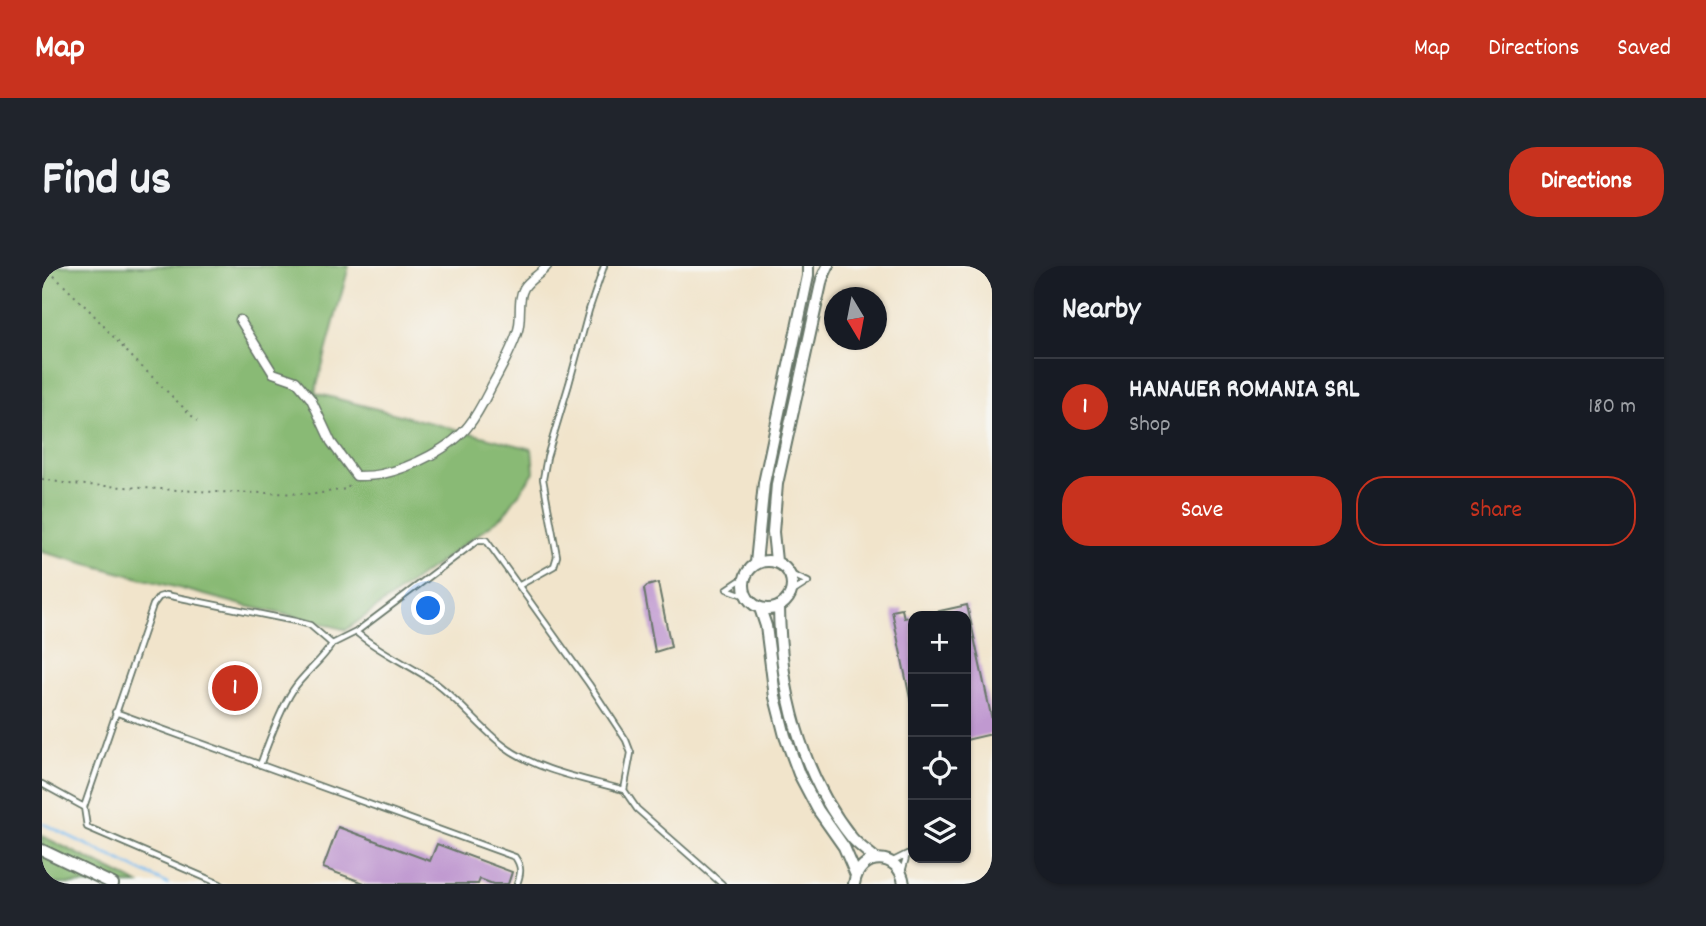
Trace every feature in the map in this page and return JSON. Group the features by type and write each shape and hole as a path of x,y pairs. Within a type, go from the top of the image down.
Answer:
{"street":[{"path":"240,320 273,373 296,381 311,399 331,442 356,476 382,475 419,461 455,439 469,425 506,359 520,320 523,289 547,266"},
{"path":"756,563 764,483 808,266"},
{"path":"776,561 773,532 777,484 813,335 822,279 828,266"},
{"path":"776,561 790,574 792,593 779,607 760,608 746,596 745,577 756,563 776,561"},
{"path":"779,607 787,694 796,733 810,770 828,804 854,840 876,859"},
{"path":"760,608 766,626 766,648 775,697 794,762 818,810 844,847 855,879"},
{"path":"42,850 113,884"},
{"path":"855,879 864,864 876,859 884,859 898,867 903,879"}],"lane":[{"path":"520,585 554,566 557,556 543,479 589,310 604,266"},
{"path":"260,765 292,691 332,644 356,632 478,540 486,540 626,740 631,753 624,790"},
{"path":"745,577 727,589 746,596"},
{"path":"220,884 87,827 85,807 153,605 159,597 166,595 295,621 310,625 332,644"},
{"path":"356,632 366,641 433,682 504,746 521,757 539,765 624,790 637,809 722,884"},
{"path":"115,712 515,857 520,865 521,875 517,884"},
{"path":"42,784 85,807"}],"path":[{"path":"44,266 197,421"},
{"path":"42,479 69,484 315,494 346,489 356,476"}],"green space":[{"path":"42,266 349,266 315,393 532,449 534,472 503,516 346,630 42,552"},
{"path":"42,836 129,879 138,884 42,884"}],"building":[{"path":"658,583 671,647 655,652 644,589"},
{"path":"967,605 968,611 940,611"},
{"path":"902,609 904,618 908,617 908,688 892,611"},
{"path":"971,623 992,720 992,734 971,739"},
{"path":"338,827 430,861 437,844 512,872 508,884 493,884 480,879 478,884 367,884 323,868"}],"waterway":[{"path":"42,823 168,884"}],"place":[{"name":"HANAUER ROMANIA SRL","path":"235,688"}]}
